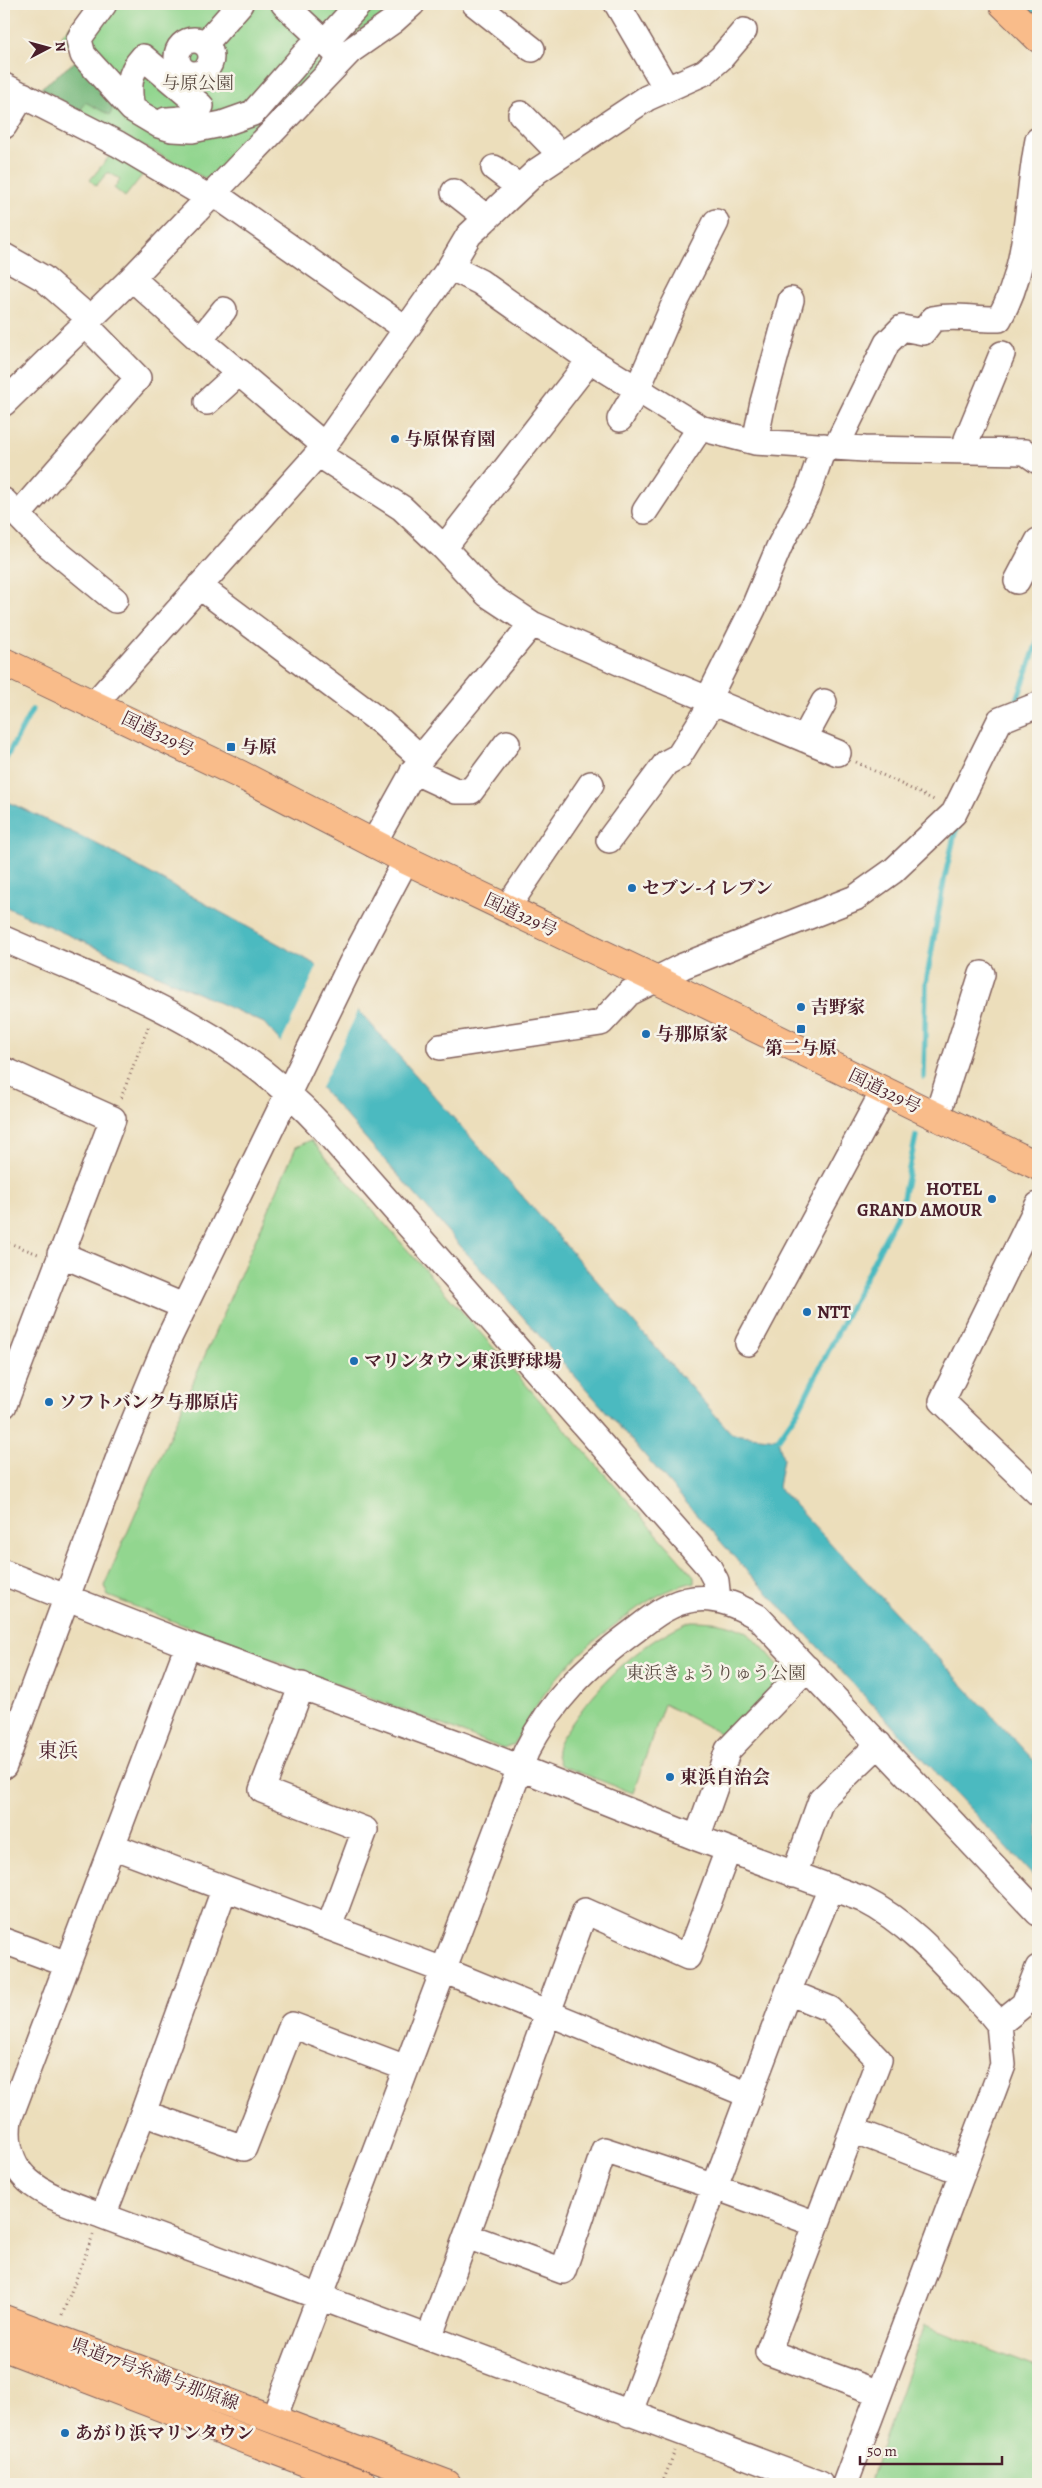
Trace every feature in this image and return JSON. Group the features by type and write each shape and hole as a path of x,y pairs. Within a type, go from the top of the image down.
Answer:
{"main road":[{"path":"1003,4 1038,38"},
{"name":"国道329号","path":"4,662 95,703 241,775 373,844 1038,1166"},
{"name":"県道77号糸満与那原線","path":"4,2319 447,2484"},
{"name":"県道77号糸満与那原線","path":"4,2347 356,2483"}],"street":[{"path":"104,4 82,34 80,47 82,54 140,114 172,129 192,130 222,124 253,112 310,48 330,37 359,4"},
{"path":"205,44 240,4"},
{"path":"284,4 322,41 343,58"},
{"path":"4,403 132,278 343,58 412,4"},
{"path":"475,4 532,49"},
{"path":"617,4 666,88"},
{"path":"95,703 321,450 405,328 450,267 469,236 519,187 560,154 666,88 705,72 721,58 744,31"},
{"path":"4,126 13,91 118,144 201,193 223,200 405,328"},
{"path":"253,112 274,132"},
{"path":"521,114 560,154"},
{"path":"609,840 666,763 679,756 711,700 753,609 778,547 830,446 887,343 902,328 923,332 933,319 950,316 983,320 999,319 1011,298 1026,235 1038,140"},
{"path":"494,168 519,187"},
{"path":"454,192 487,218"},
{"path":"620,419 637,390 672,310 716,222"},
{"path":"4,256 43,278 87,321 138,378 9,512 115,600"},
{"path":"450,267 480,282 590,360 700,428 755,442 865,450 1025,452 1038,461"},
{"path":"132,278 200,340 240,372 321,450 402,508 444,548 487,594 532,624 838,753"},
{"path":"755,442 763,402 791,300"},
{"path":"200,340 224,310"},
{"path":"965,451 967,439 1002,354"},
{"path":"444,548 590,360"},
{"path":"207,402 240,372"},
{"path":"645,511 700,428"},
{"path":"1017,581 1038,542"},
{"path":"199,586 382,723 417,764 456,790 471,791 508,743"},
{"path":"373,844 417,764 532,624"},
{"path":"804,739 824,702"},
{"path":"440,1047 601,1023 629,993 718,950 825,912 855,898 893,871 939,828 955,810 1000,720 1038,705"},
{"path":"507,908 590,784"},
{"path":"4,1766 123,1448 183,1306 352,962 406,860"},
{"path":"4,939 144,1001 200,1030 289,1093 331,1136 708,1566 716,1581 718,1600"},
{"path":"937,1116 982,974"},
{"path":"4,1070 113,1119 4,1405"},
{"path":"748,1343 884,1090"},
{"path":"1038,1205 942,1401 1038,1493"},
{"path":"59,1257 183,1306"},
{"path":"4,1573 188,1645 302,1685 520,1768 696,1838 862,1899 904,1924 999,2024 1003,2065 845,2484"},
{"path":"274,2418 520,1768 536,1731 555,1702 574,1680 600,1656 655,1615 672,1605 694,1599 718,1600 738,1606 758,1618 1038,1913"},
{"path":"188,1645 9,2119 6,2135 7,2146 12,2163 22,2179 41,2192 100,2221 320,2296 629,2414 820,2484"},
{"path":"696,1838 728,1750 807,1668"},
{"path":"302,1685 262,1790 365,1830 329,1927"},
{"path":"794,1874 821,1800 879,1744"},
{"path":"112,1846 224,1890 443,1970 749,2095"},
{"path":"428,2338 585,1911 688,1957 728,1850"},
{"path":"629,2414 713,2186 788,1992 831,1888"},
{"path":"100,2221 143,2113 224,1890"},
{"path":"4,1941 67,1964"},
{"path":"999,2024 1024,2004 1038,1968"},
{"path":"788,1992 830,2009 879,2060 768,2352 879,2393"},
{"path":"143,2113 244,2148 292,2025 406,2068"},
{"path":"853,2130 962,2172"},
{"path":"467,2236 563,2271 604,2150 713,2186 816,2224"}],"path":[{"path":"838,753 955,810"},
{"path":"113,1119 151,1022"},
{"path":"4,1241 59,1257"},
{"path":"62,2315 100,2221"},
{"path":"662,2484 677,2446"}],"green space":[{"name":"与原公園","path":"91,4 349,4 324,32 345,44 214,183 113,130 41,88 77,60 62,35"},
{"path":"370,4 401,4 346,40 344,38"},
{"path":"77,60 114,104 110,115 85,102 80,112 41,88"},
{"path":"112,153 144,173 125,197 114,188 120,179 108,172 96,186 90,180"},
{"name":"マリンタウン東浜野球場","path":"311,1140 694,1576 694,1582 673,1589 646,1602 586,1648 559,1676 535,1707 514,1745 504,1749 108,1596 104,1586 296,1147"},
{"name":"東浜きょうりゅう公園","path":"691,1621 725,1624 747,1633 787,1675 731,1739 664,1704 633,1793 560,1765 557,1752 561,1739 596,1692 624,1663 656,1639"},
{"path":"925,2325 1038,2368 1038,2484 872,2484 871,2477"}],"water":[{"path":"4,800 95,843 313,963 361,1013 732,1434 778,1439 783,1459 778,1487 1038,1765 1038,1881 743,1567 264,1023 4,906"}],"pier":[{"path":"318,965 360,1007 320,1090 280,1045"}],"waterway":[{"path":"1031,4 1036,21"},
{"path":"1015,706 1038,640"},
{"path":"4,762 32,710"},
{"path":"924,1077 926,983 944,880 955,833 961,820"},
{"path":"778,1439 799,1409 901,1207 916,1136"}],"place":[{"name":"与原保育園","path":"395,439"},
{"name":"与原","path":"231,747"},
{"name":"セブン-イレブン","path":"632,888"},
{"name":"吉野家","path":"801,1007"},
{"name":"第二与原","path":"801,1029"},
{"name":"与那原家","path":"646,1034"},
{"name":"HOTEL GRAND AMOUR","path":"992,1199"},
{"name":"NTT","path":"807,1312"},
{"name":"マリンタウン東浜野球場","path":"354,1361"},
{"name":"ソフトバンク与那原店","path":"49,1402"},
{"name":"東浜自治会","path":"670,1777"},
{"name":"あがり浜マリンタウン","path":"65,2433"}],"district":[{"name":"東浜","path":"58,1750"}]}
